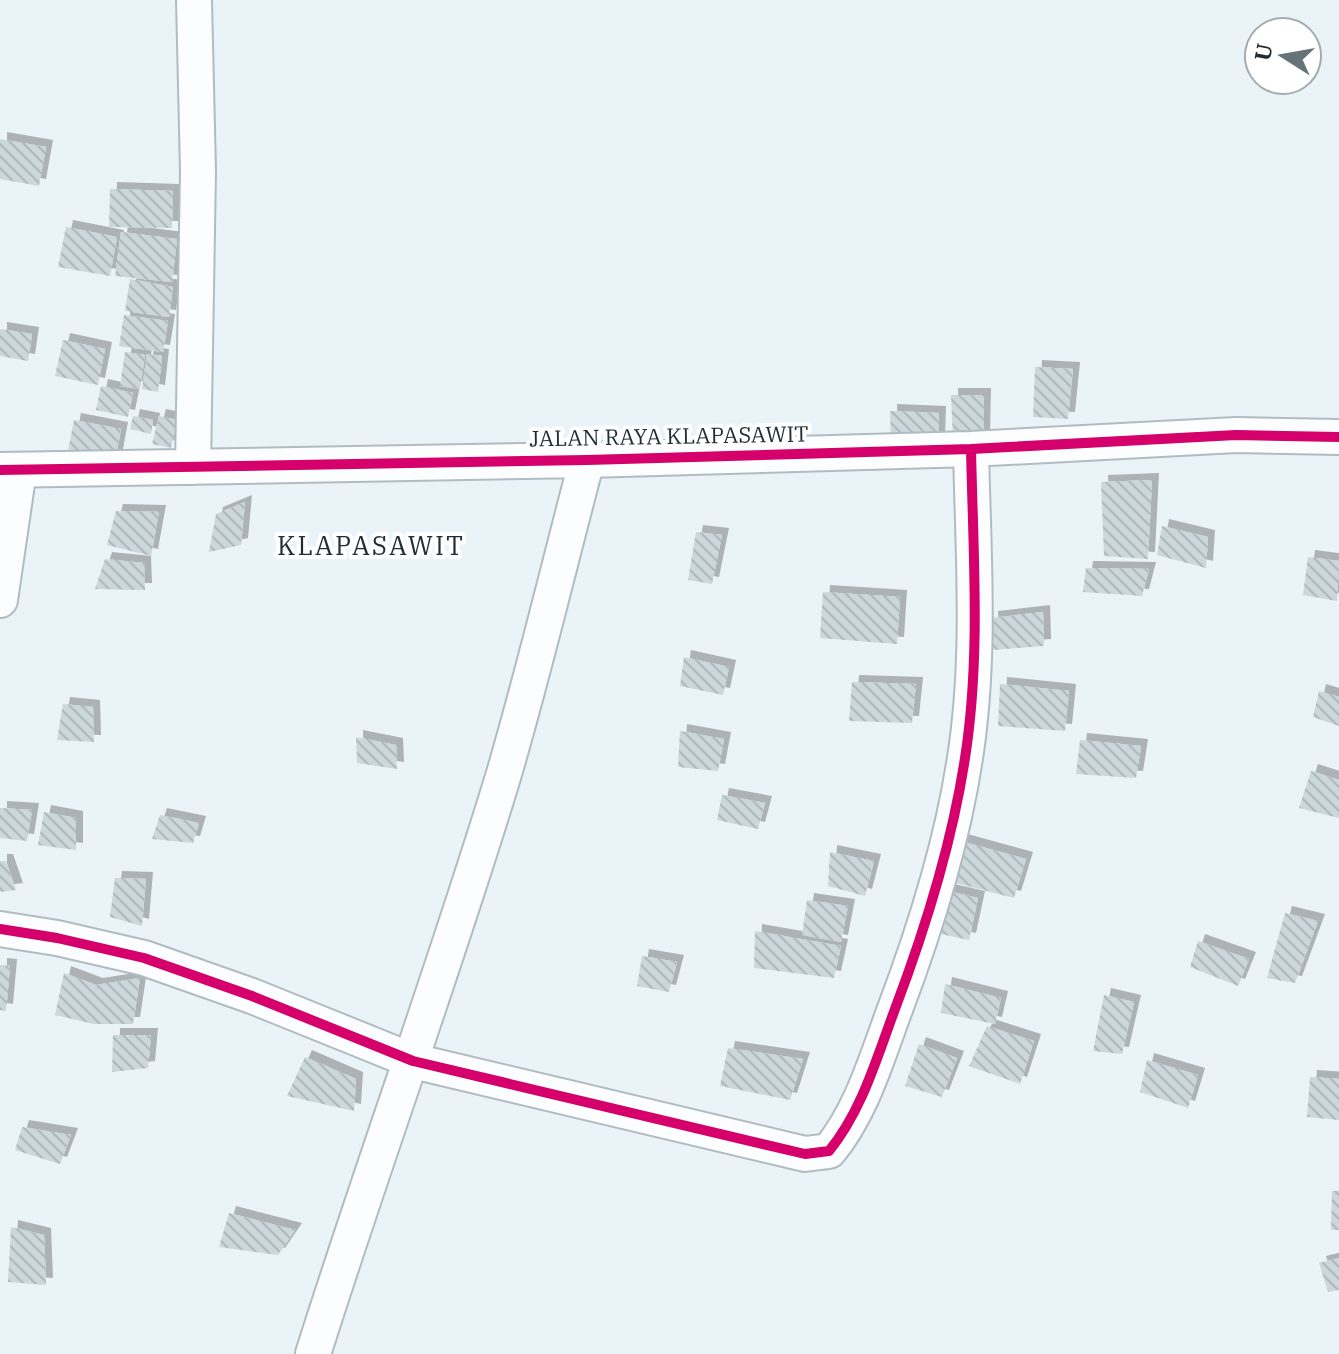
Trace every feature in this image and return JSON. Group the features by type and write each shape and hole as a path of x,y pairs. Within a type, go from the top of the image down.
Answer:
{"street":[{"path":"193,467 198,171 194,0"},
{"name":"JALAN RAYA KLAPASAWIT","path":"10,470 587,460 971,449 1236,435 1339,437"},
{"path":"0,929 57,938 144,958 252,996 413,1061 805,1154 829,1151 846,1131 871,1073 928,921 963,770 975,634 971,449"},
{"path":"313,1354 360,1206 413,1061 504,774 587,460"},
{"path":"0,600 10,470"}],"building":[{"path":"0,139 46,147 39,186 0,179"},
{"path":"110,189 173,191 172,228 109,227"},
{"path":"66,227 117,237 110,276 58,267"},
{"path":"121,232 177,239 172,282 115,276"},
{"path":"130,279 173,287 169,317 125,311"},
{"path":"124,315 168,321 163,352 119,346"},
{"path":"0,329 32,334 28,361 0,356"},
{"path":"63,340 105,349 98,385 55,376"},
{"path":"125,352 145,355 140,389 120,386"},
{"path":"147,354 162,356 158,392 142,389"},
{"path":"1035,367 1073,369 1068,419 1033,417"},
{"path":"101,386 133,393 128,417 96,410"},
{"path":"951,395 984,395 983,441 953,440"},
{"path":"890,411 939,413 938,443 891,438"},
{"path":"133,416 153,420 151,434 130,429"},
{"path":"159,416 177,420 171,448 152,444"},
{"path":"74,420 121,429 115,461 68,451"},
{"path":"1152,480 1148,559 1104,556 1101,482"},
{"path":"245,502 241,545 209,552 216,514"},
{"path":"116,511 159,512 151,556 107,545"},
{"path":"1162,526 1208,537 1206,568 1157,555"},
{"path":"696,532 722,535 712,584 688,580"},
{"path":"1308,557 1339,561 1337,601 1303,595"},
{"path":"105,559 144,563 145,590 95,589"},
{"path":"1086,568 1149,569 1142,596 1083,592"},
{"path":"823,592 900,597 897,644 820,638"},
{"path":"1043,612 1044,646 993,650 991,618"},
{"path":"684,657 729,667 723,695 680,686"},
{"path":"852,682 916,684 912,723 849,721"},
{"path":"1000,684 1069,691 1065,731 998,726"},
{"path":"1319,691 1339,697 1339,726 1313,717"},
{"path":"63,704 93,707 94,742 57,740"},
{"path":"680,731 724,739 718,771 678,767"},
{"path":"356,737 396,745 397,769 357,763"},
{"path":"1080,740 1141,746 1136,778 1076,774"},
{"path":"1311,771 1339,780 1339,818 1299,808"},
{"path":"722,795 765,803 758,829 717,820"},
{"path":"0,808 32,810 27,841 0,838"},
{"path":"44,812 76,818 76,850 38,845"},
{"path":"160,815 199,823 193,843 152,839"},
{"path":"957,840 1026,859 1014,898 948,881"},
{"path":"830,852 874,861 865,896 828,886"},
{"path":"0,861 6,861 16,890 0,892"},
{"path":"115,878 146,879 142,926 110,917"},
{"path":"943,890 978,898 969,940 936,933"},
{"path":"807,900 848,906 841,942 802,935"},
{"path":"1285,913 1318,921 1295,983 1267,978"},
{"path":"755,931 841,946 834,978 754,968"},
{"path":"1198,941 1249,959 1238,986 1190,967"},
{"path":"642,956 677,962 669,992 637,986"},
{"path":"0,965 10,966 6,1011 0,1010"},
{"path":"64,973 96,985 140,978 133,1024 94,1024 55,1015"},
{"path":"945,984 1001,998 995,1024 941,1013"},
{"path":"1104,995 1134,1002 1122,1054 1093,1051"},
{"path":"987,1026 1034,1041 1020,1084 969,1066"},
{"path":"113,1035 151,1035 148,1068 112,1072"},
{"path":"919,1044 957,1058 942,1097 905,1086"},
{"path":"728,1048 803,1059 790,1100 720,1086"},
{"path":"305,1057 356,1079 354,1111 287,1096"},
{"path":"1147,1060 1198,1075 1188,1108 1140,1092"},
{"path":"1310,1077 1339,1079 1339,1120 1307,1117"},
{"path":"22,1127 71,1135 60,1164 15,1150"},
{"path":"1332,1191 1339,1191 1339,1230 1331,1230"},
{"path":"229,1213 295,1230 278,1255 219,1247"},
{"path":"11,1227 44,1235 46,1285 8,1282"},
{"path":"1339,1258 1339,1290 1328,1292 1319,1263"}],"cycle path":[{"path":"0,470 587,460 971,449 1236,435 1339,437"},
{"path":"0,929 57,938 144,958 252,996 413,1061 805,1154 829,1151 851,1119 875,1064 937,885 960,790 973,681 971,449"}],"district":[{"name":"KLAPASAWIT","path":"371,546"}]}
